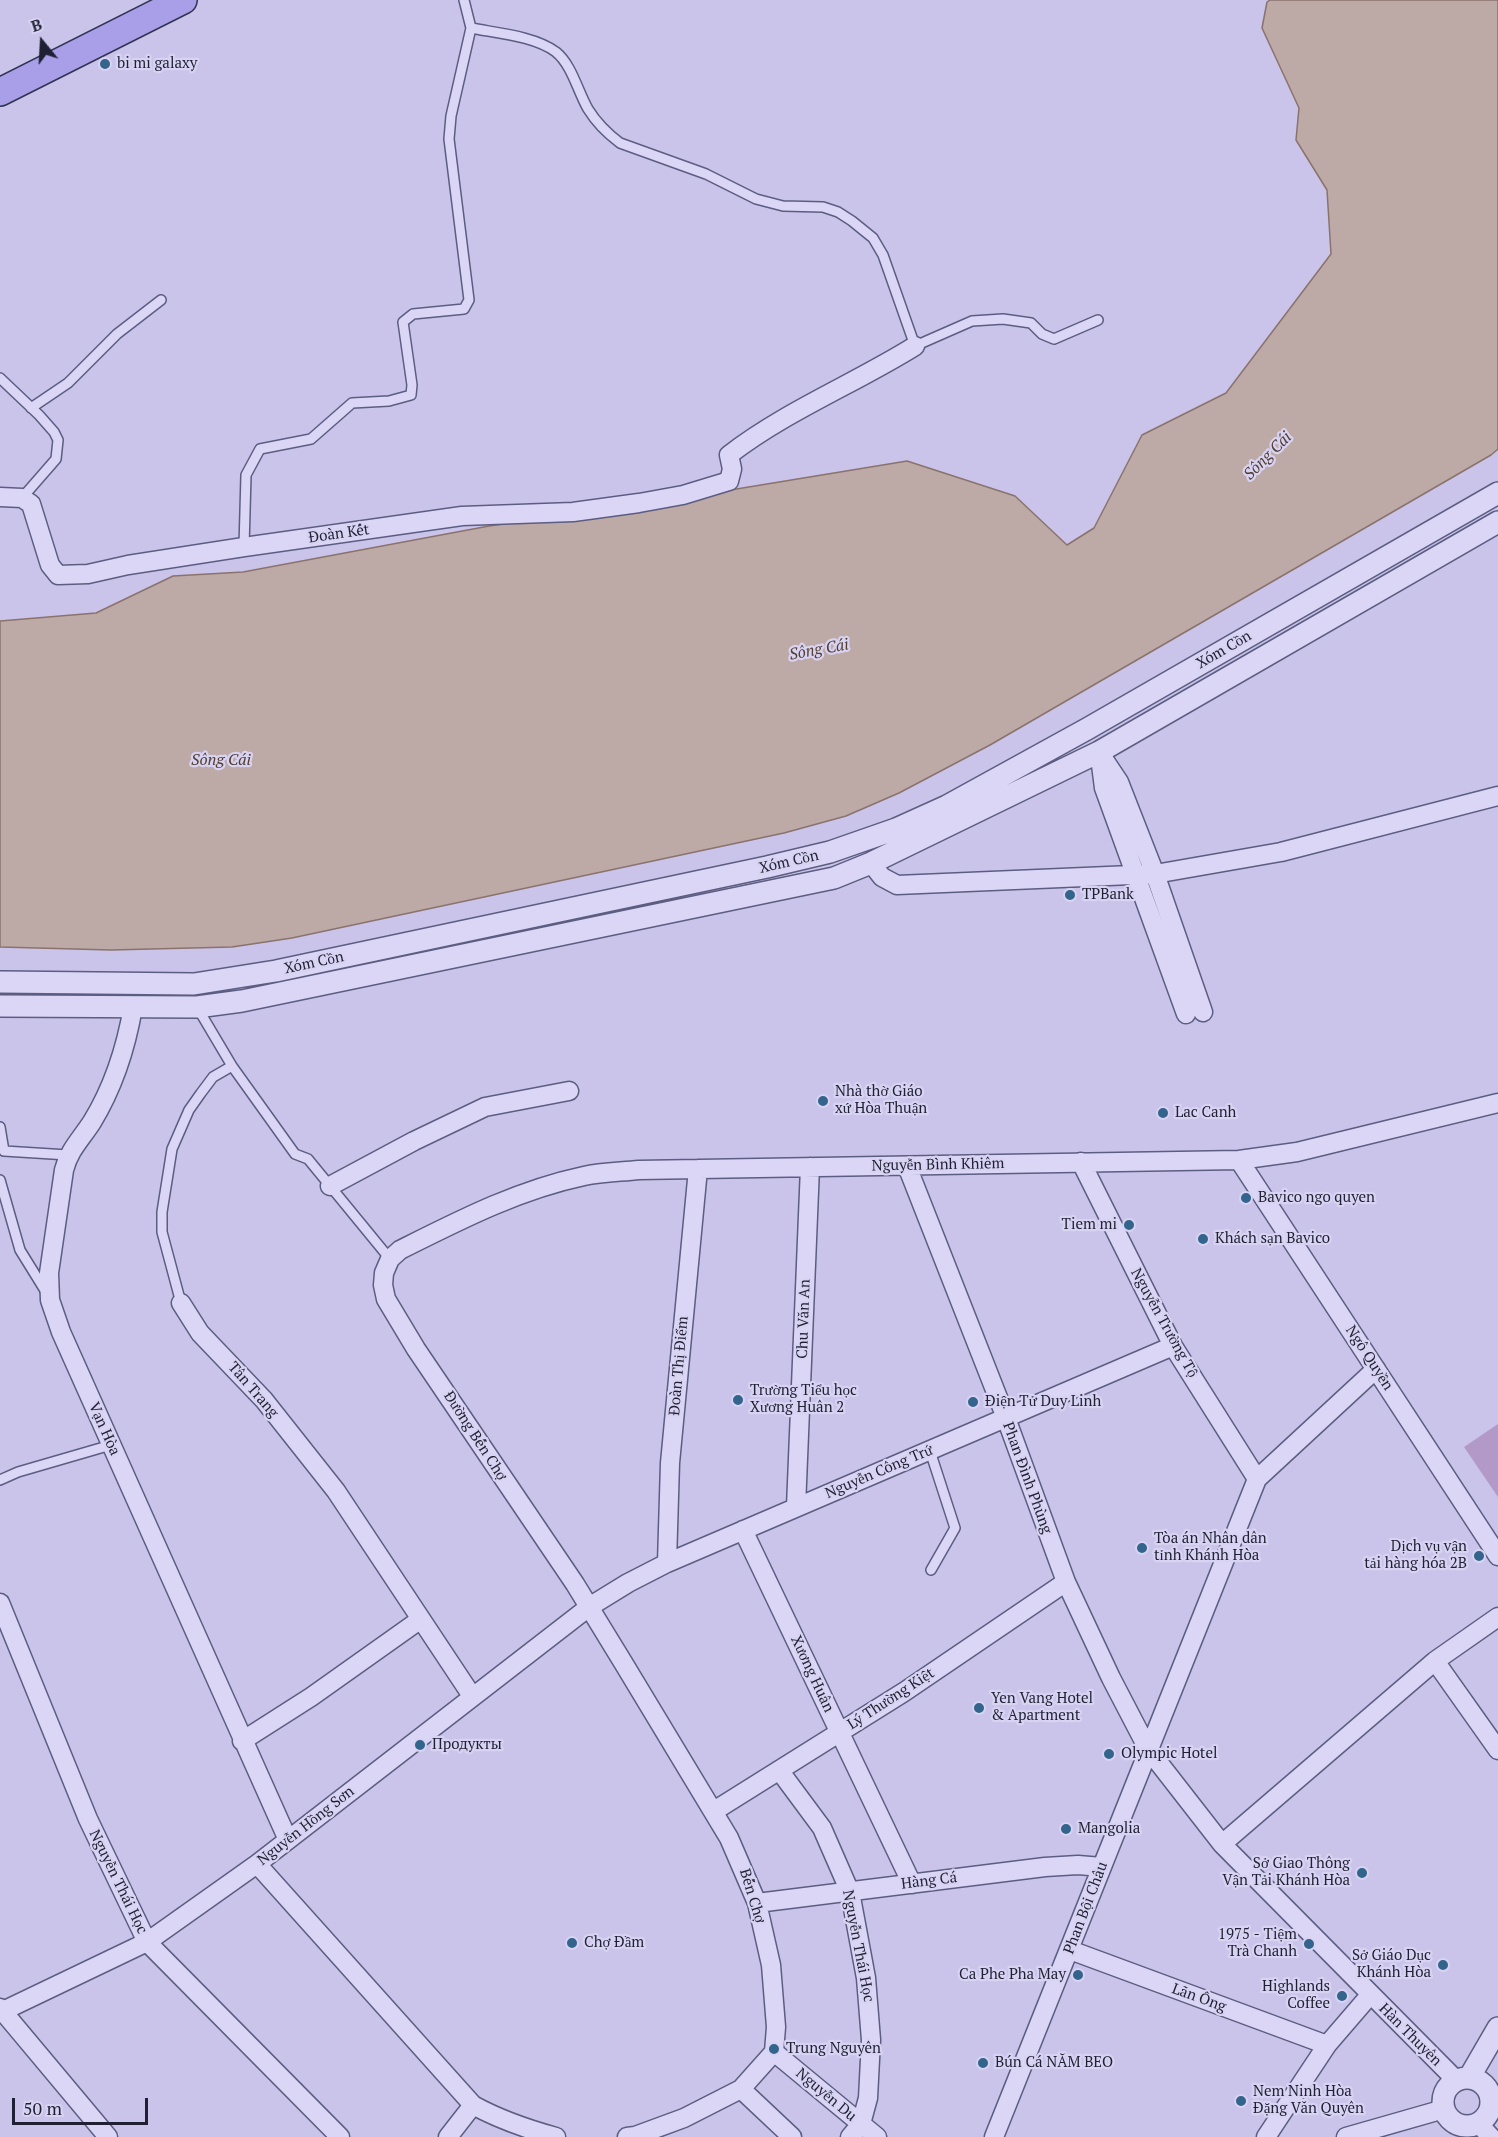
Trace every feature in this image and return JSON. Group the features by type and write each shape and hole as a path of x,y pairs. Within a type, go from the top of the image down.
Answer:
{"main road":[{"path":"0,92 183,0"}],"street":[{"name":"Đoàn Kết","path":"22,498 31,504 50,565 58,575 88,574 128,565 244,547 462,516 573,512 683,495 729,481 732,469 729,455 742,445 915,346"},
{"name":"Xóm Cồn","path":"0,982 194,984 288,969 830,852 896,829 947,806 1087,729 1498,493"},
{"path":"0,497 22,498"},
{"name":"Xóm Cồn","path":"0,1006 197,1007 242,1001 834,878 871,863 1099,753 1498,522"},
{"path":"1087,729 1099,753 1119,782 1155,874 1194,1013 1137,876 1104,788 1099,753"},
{"path":"871,863 882,878 897,885 1137,876 1281,852 1498,796"},
{"path":"194,984 197,1007"},
{"name":"Vạn Hòa","path":"133,1007 120,1066 92,1122 68,1155 49,1273 50,1300 61,1332 288,1840"},
{"path":"330,1186 414,1141 485,1107 569,1091"},
{"name":"Nguyễn Bình Khiêm","path":"390,1259 400,1250 491,1205 587,1175 639,1170 1239,1160 1297,1152 1498,1103"},
{"name":"Ngô Quyền","path":"1239,1160 1498,1556"},
{"name":"Nguyễn Trường Tộ","path":"1081,1162 1173,1346 1257,1479"},
{"name":"Phan Đình Phùng","path":"907,1166 1006,1418 1066,1582 1111,1678 1148,1749"},
{"name":"Chu Văn An","path":"796,1507 810,1167"},
{"name":"Đoàn Thị Điểm","path":"667,1563 670,1463 698,1169"},
{"name":"Đường Bến Chợ","path":"390,1259 384,1273 383,1285 386,1299 416,1349 589,1607"},
{"name":"Tân Trang","path":"181,1303 200,1333 264,1400 336,1491 472,1696"},
{"name":"Nguyễn Công Trứ","path":"589,1607 667,1563 1173,1346"},
{"path":"1257,1479 1376,1370"},
{"name":"Phan Bội Châu","path":"994,2137 1257,1479"},
{"name":"Xương Huân","path":"743,1530 912,1884"},
{"name":"Lý Thường Kiệt","path":"714,1811 904,1692 1066,1582"},
{"name":"Nguyễn Thái Học","path":"0,1603 88,1819 147,1942 340,2137"},
{"name":"Nguyễn Hồng Sơn","path":"2,2010 147,1942 257,1864 589,1607"},
{"name":"Bến Chợ","path":"589,1607 714,1811 739,1857 758,1903 771,1965 776,2027 774,2052"},
{"path":"1221,1844 1435,1661 1498,1617"},
{"path":"242,1741 311,1697 421,1619"},
{"path":"1435,1661 1497,1748"},
{"name":"Hàn Thuyên","path":"1148,1749 1221,1844 1370,1995 1462,2079"},
{"name":"Nguyễn Thái Học","path":"779,1770 822,1828 850,1892 866,1978 871,2040 867,2098 856,2130"},
{"path":"257,1864 473,2105 528,2130 556,2137"},
{"name":"Hàng Cá","path":"758,1903 1044,1867 1078,1865 1102,1867"},
{"name":"Lãn Ông","path":"1070,1950 1328,2045"},
{"path":"1266,2137 1328,2045 1370,1995"},
{"path":"2,2010 108,2137"},
{"path":"1462,2079 1479,2080 1485,2085 1494,2104 1487,2115 1469,2130 1452,2120 1444,2109 1442,2099 1445,2091 1462,2079 1498,2028"},
{"path":"627,2137 684,2118 741,2088 774,2052"},
{"name":"Nguyễn Du","path":"774,2052 856,2130 877,2137"},
{"path":"741,2088 792,2137"},
{"path":"448,2137 473,2105"},
{"path":"1346,2137 1444,2109"}],"lane":[{"path":"244,547 246,475 260,449 311,439 352,403 389,401 411,395 412,385 403,322 413,314 464,309 469,300 449,139 451,116 471,28 464,0"},
{"path":"471,28 519,37 543,45 557,53 567,67 589,110 608,134 620,143 706,174 756,199 783,206 823,207 838,212 852,221 873,238 883,255 915,346 972,321 1003,319 1031,323 1042,334 1054,339 1098,320"},
{"path":"31,408 68,383 117,334 161,300"},
{"path":"0,378 54,432 58,440 56,459 22,498"},
{"path":"197,1007 232,1066 295,1154 308,1159 390,1259"},
{"name":"Tân Trang","path":"181,1303 162,1232 162,1212 172,1149 189,1110 201,1093 213,1077 232,1066"},
{"path":"0,1127 4,1151 68,1155"},
{"path":"0,1180 20,1250 50,1300"},
{"path":"0,1480 18,1472 111,1445"},
{"path":"930,1451 955,1528 930,1570"}],"shaded area":[{"path":"1498,1424 1498,1497 1464,1447"}],"water":[{"name":"Sông Cái","path":"1270,0 1498,0 1498,449 1491,455 990,745 899,793 846,816 784,833 292,938 232,947 111,950 0,947 0,621 96,613 173,576 243,572 489,526 639,505 907,461 1015,496 1067,545 1094,528 1142,435 1226,393 1331,254 1327,190 1296,140 1299,108 1262,28 1267,2"}],"place":[{"name":"bi mi galaxy","path":"105,64"},
{"name":"TPBank","path":"1070,895"},
{"name":"Nhà thờ Giáo xứ Hòa Thuận","path":"823,1101"},
{"name":"Lac Canh","path":"1163,1113"},
{"name":"Bavico ngo quyen","path":"1246,1198"},
{"name":"Tiem mi","path":"1129,1225"},
{"name":"Khách sạn Bavico","path":"1203,1239"},
{"name":"Trường Tiểu học Xương Huân 2","path":"738,1400"},
{"name":"Điện Tử Duy Linh","path":"973,1402"},
{"name":"Tòa án Nhân dân tỉnh Khánh Hòa","path":"1142,1548"},
{"name":"Dịch vụ vận tải hàng hóa 2B","path":"1479,1556"},
{"name":"Yen Vang Hotel & Apartment","path":"979,1708"},
{"name":"Продукты","path":"420,1745"},
{"name":"Olympic Hotel","path":"1109,1754"},
{"name":"Mangolia","path":"1066,1829"},
{"name":"Sở Giao Thông Vận Tải Khánh Hòa","path":"1362,1873"},
{"name":"Chợ Đầm","path":"572,1943"},
{"name":"1975 - Tiệm Trà Chanh","path":"1309,1944"},
{"name":"Sở Giáo Dục Khánh Hòa","path":"1443,1965"},
{"name":"Ca Phe Pha May","path":"1078,1975"},
{"name":"Highlands Coffee","path":"1342,1996"},
{"name":"Trung Nguyên","path":"774,2049"},
{"name":"Bún Cá NĂM BEO","path":"983,2063"},
{"name":"Nem Ninh Hòa Đặng Văn Quyên","path":"1241,2101"}]}
